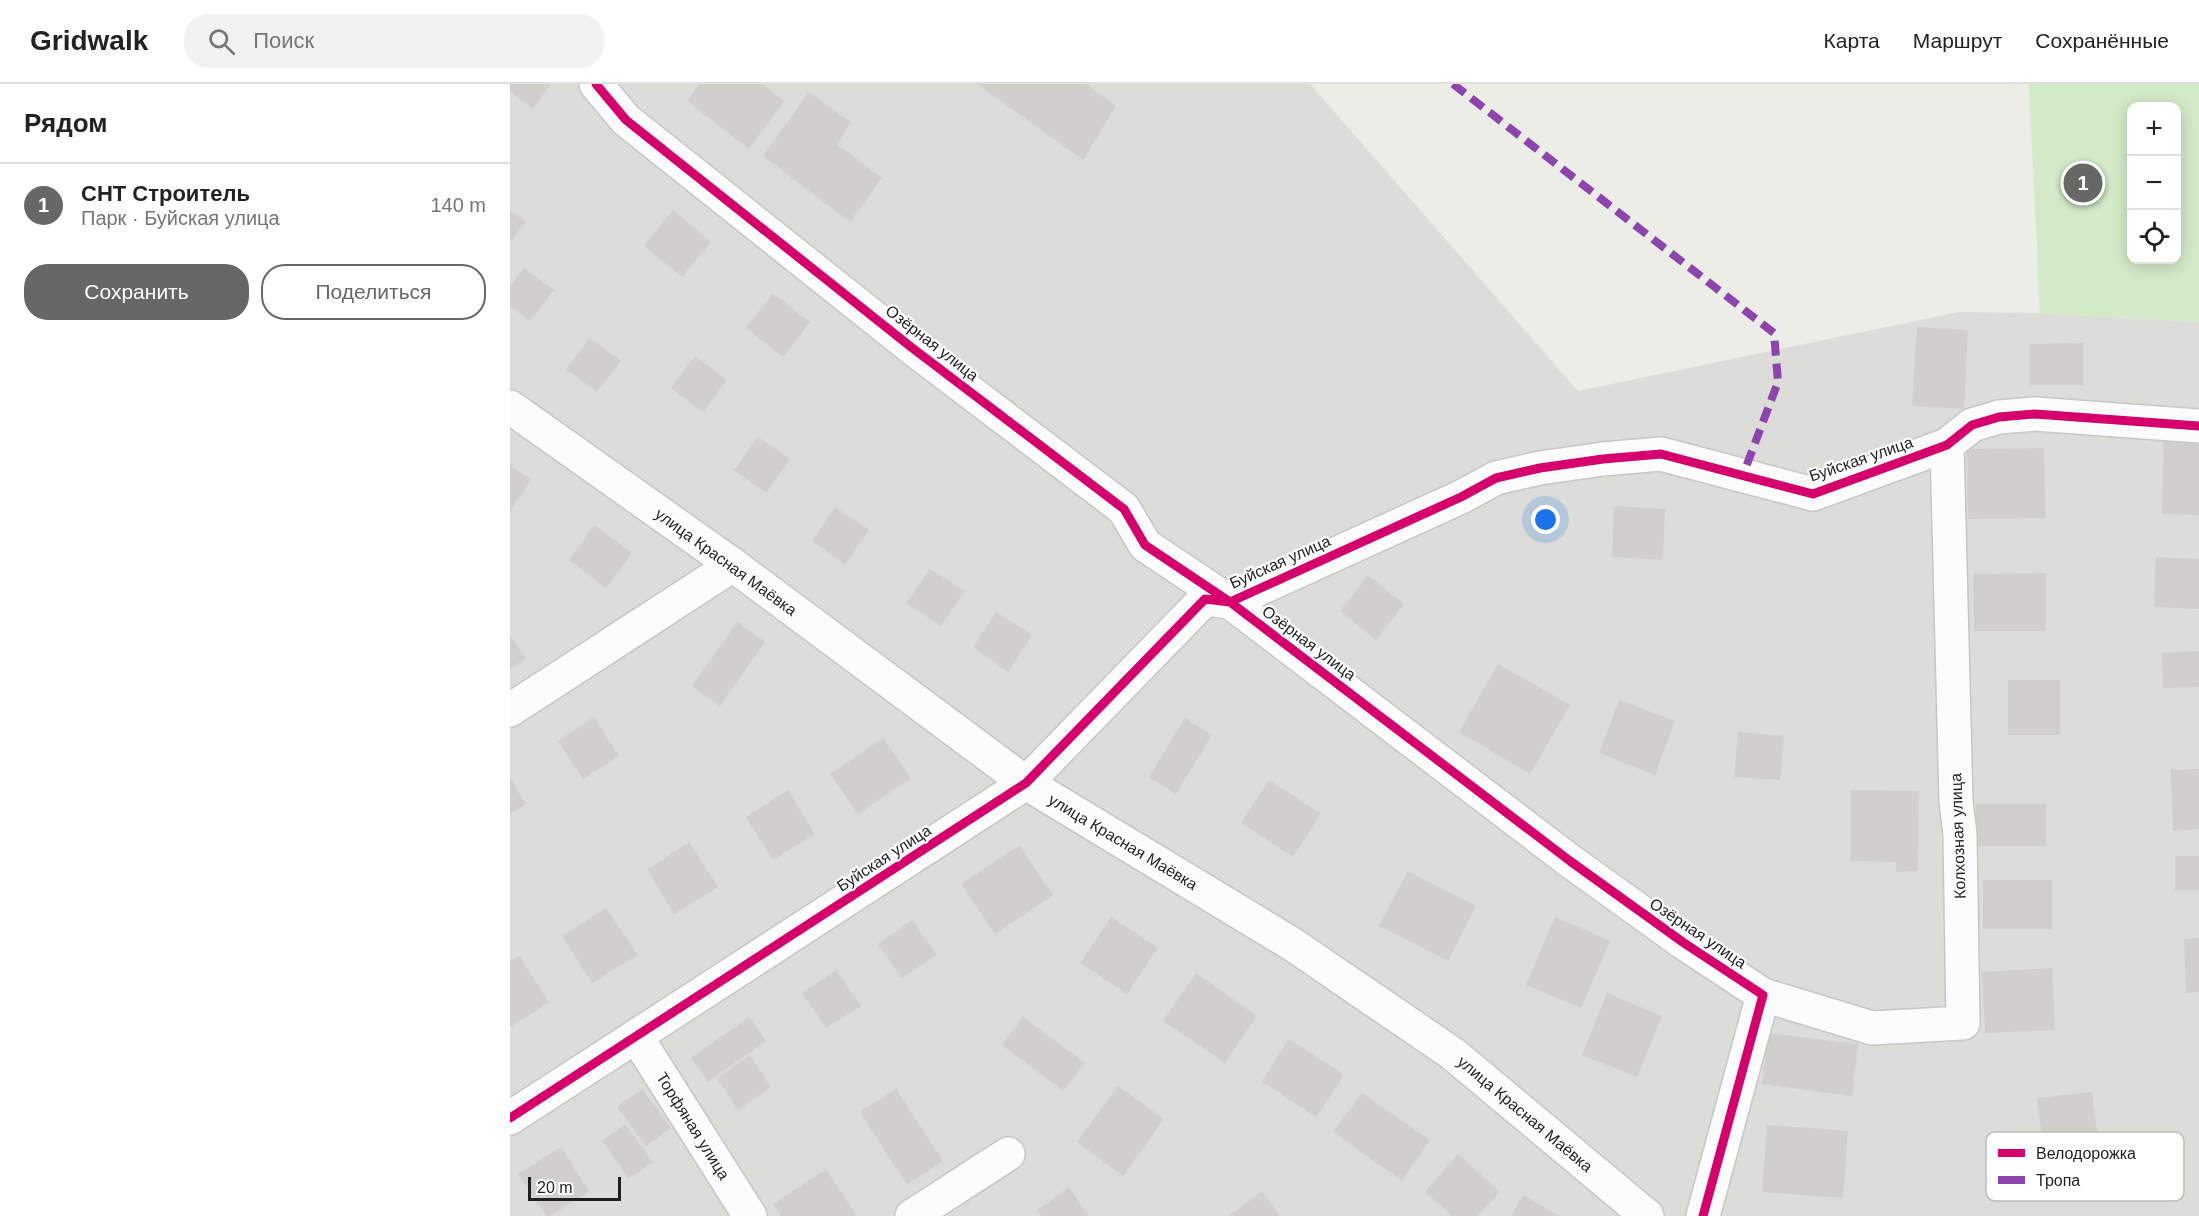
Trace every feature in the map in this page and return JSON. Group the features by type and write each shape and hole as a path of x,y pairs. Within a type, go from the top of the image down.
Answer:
{"street":[{"name":"Озёрная улица","path":"596,84 626,120 911,347 1124,509 1145,545 1230,602 1570,861 1684,943 1763,995"},
{"name":"улица Красная Маёвка","path":"510,406 733,566 1026,783 1292,944 1453,1054 1647,1216"},
{"name":"Буйская улица","path":"510,1118 1026,783 1205,599 1230,602 1461,497 1496,478 1540,468 1661,454 1813,494 1947,445 1972,424 1999,417 2035,414 2199,426"},
{"name":"Колхозная улица","path":"1763,995 1872,1028 1963,1023 1960,834 1956,801 1947,445"},
{"path":"510,710 733,566"},
{"path":"1703,1216 1763,995"},
{"name":"Торфяная улица","path":"636,1036 750,1216"},
{"path":"912,1216 1008,1154"}],"shaded area":[{"path":"510,84 1310,84 1578,391 1959,312 2040,313 2199,322 2199,1216 510,1216"}],"green space":[{"path":"2029,84 2199,84 2199,322 2040,313"}],"building":[{"path":"510,84 551,84 533,109 510,92"},
{"path":"699,84 762,84 784,101 749,149 687,101"},
{"path":"977,84 1086,84 1116,106 1083,160"},
{"path":"809,92 851,122 837,144 882,178 850,222 763,156"},
{"path":"510,210 526,222 510,242"},
{"path":"673,210 711,242 682,277 644,246"},
{"path":"524,268 554,290 530,321 510,306 510,286"},
{"path":"773,293 810,322 783,357 746,328"},
{"path":"1917,327 1968,330 1964,409 1912,406"},
{"path":"590,338 621,361 597,392 566,369"},
{"path":"2083,343 2083,385 2030,385 2030,344"},
{"path":"695,356 727,380 703,412 671,388"},
{"path":"758,437 790,459 766,493 734,470"},
{"path":"2164,438 2199,438 2199,515 2162,514"},
{"path":"2044,448 2045,518 1968,519 1967,449"},
{"path":"510,465 531,480 510,511"},
{"path":"1614,506 1665,509 1663,560 1612,557"},
{"path":"835,507 869,530 845,565 812,541"},
{"path":"594,525 632,553 606,588 569,560"},
{"path":"2156,557 2199,559 2199,609 2154,607"},
{"path":"930,569 965,591 941,626 906,603"},
{"path":"2046,573 2046,631 1974,631 1973,574"},
{"path":"1368,575 1404,604 1376,640 1340,611"},
{"path":"996,612 1032,635 1008,672 973,647"},
{"path":"737,622 765,642 720,706 692,686"},
{"path":"510,636 526,658 510,670"},
{"path":"2199,651 2199,687 2163,688 2162,653"},
{"path":"1498,664 1570,705 1530,774 1459,732"},
{"path":"2008,680 2060,680 2060,735 2008,735"},
{"path":"1619,700 1675,721 1655,775 1599,753"},
{"path":"594,717 619,756 583,779 558,741"},
{"path":"1185,718 1212,735 1176,794 1149,777"},
{"path":"1738,732 1784,736 1780,780 1734,777"},
{"path":"883,738 911,778 858,814 830,774"},
{"path":"2199,769 2199,829 2173,831 2171,770"},
{"path":"510,778 526,804 510,814"},
{"path":"1269,780 1321,814 1293,857 1241,823"},
{"path":"788,790 815,834 773,860 746,817"},
{"path":"1851,790 1919,791 1918,871 1896,872 1896,862 1851,861"},
{"path":"1976,804 2046,804 2046,846 1976,846"},
{"path":"689,842 718,887 674,914 647,870"},
{"path":"1019,845 1053,895 995,934 961,884"},
{"path":"2175,856 2199,856 2199,890 2175,890"},
{"path":"1408,871 1476,906 1448,961 1379,926"},
{"path":"1983,880 2052,880 2052,929 1983,929"},
{"path":"606,908 638,955 592,983 562,936"},
{"path":"1111,917 1158,948 1127,994 1080,963"},
{"path":"1555,917 1610,941 1581,1008 1526,985"},
{"path":"912,920 937,955 902,978 878,944"},
{"path":"2199,938 2199,992 2186,993 2184,939"},
{"path":"519,956 549,1002 510,1027 510,962"},
{"path":"2052,968 2055,1030 1985,1033 1982,972"},
{"path":"836,970 861,1006 826,1028 802,993"},
{"path":"1196,973 1257,1016 1225,1063 1163,1021"},
{"path":"1607,993 1662,1016 1637,1077 1582,1055"},
{"path":"749,1017 766,1041 708,1082 691,1058"},
{"path":"1023,1017 1085,1063 1063,1091 1002,1045"},
{"path":"1768,1033 1858,1044 1852,1096 1762,1084"},
{"path":"1289,1039 1344,1075 1316,1117 1262,1081"},
{"path":"750,1055 771,1087 738,1110 717,1078"},
{"path":"1118,1086 1164,1119 1123,1176 1077,1142"},
{"path":"642,1089 671,1128 646,1146 617,1107"},
{"path":"896,1089 943,1161 907,1185 860,1112"},
{"path":"2092,1092 2097,1132 2041,1132 2037,1098"},
{"path":"1362,1093 1430,1140 1402,1181 1333,1132"},
{"path":"625,1124 653,1162 629,1179 602,1141"},
{"path":"1767,1125 1848,1131 1843,1198 1762,1192"},
{"path":"561,1147 589,1191 550,1216 546,1216 518,1174"},
{"path":"1458,1154 1500,1192 1478,1216 1452,1216 1425,1192"},
{"path":"826,1169 857,1216 781,1216 773,1204"},
{"path":"1069,1187 1089,1216 1041,1216 1037,1210"},
{"path":"1262,1191 1280,1216 1229,1216"},
{"path":"1523,1195 1559,1216 1511,1216"}],"marked path":[{"path":"1453,84 1774,333 1778,382 1743,475"}],"cycle path":[{"path":"596,84 626,120 911,347 1124,509 1145,545 1230,602 1570,861 1684,943 1763,995 1703,1216"},
{"path":"510,1118 1026,783 1205,599 1230,602 1461,497 1496,478 1540,468 1661,454 1813,494 1947,445 1972,425 1999,417 2035,414 2199,426"}],"place":[{"name":"СНТ Строитель","path":"2083,183"}]}
